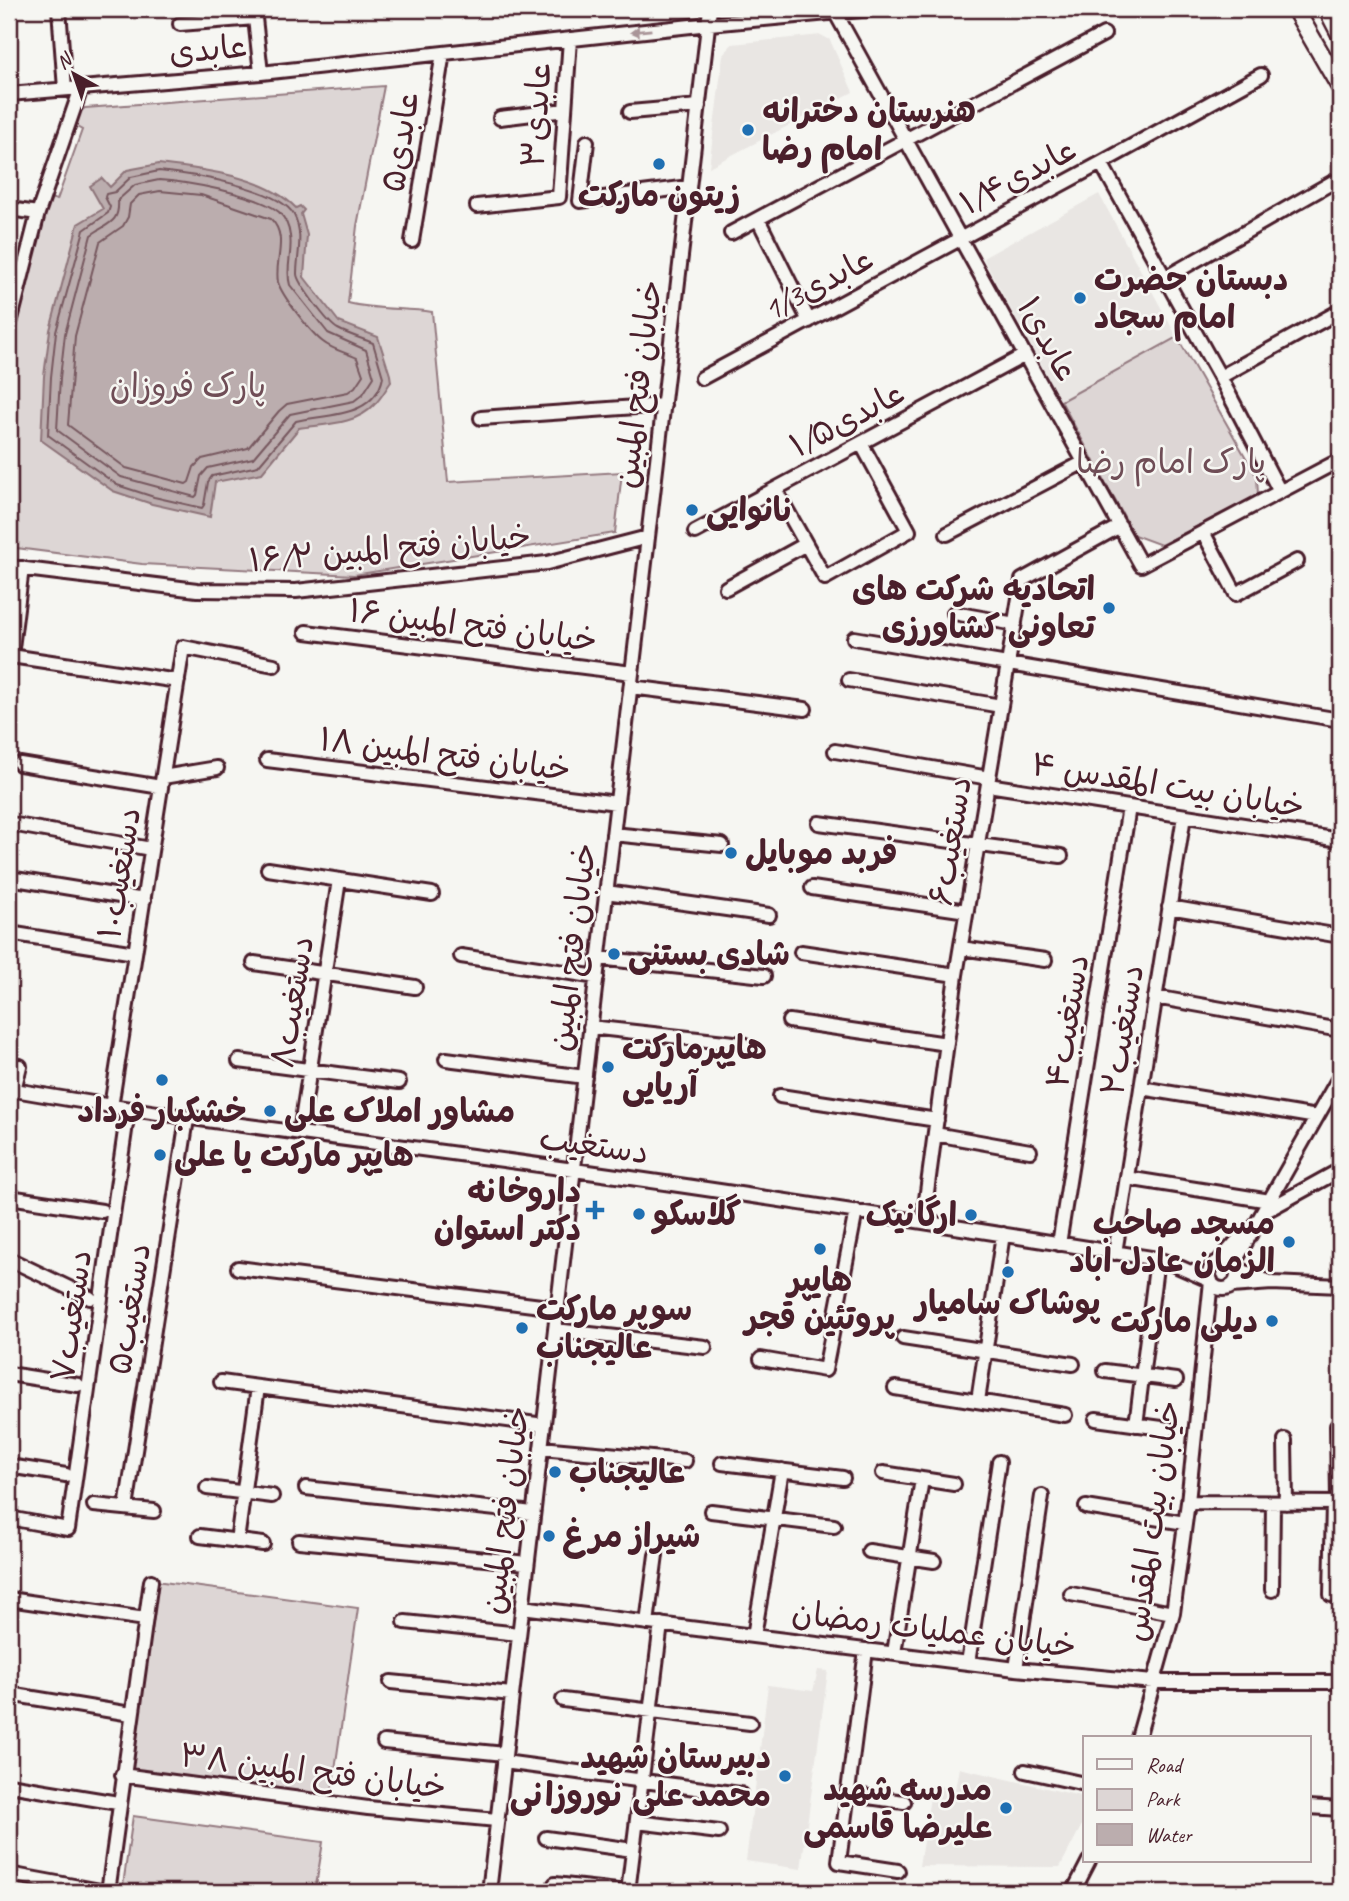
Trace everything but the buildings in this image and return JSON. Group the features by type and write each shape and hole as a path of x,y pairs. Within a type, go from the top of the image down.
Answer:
{"main road":[{"path":"1295,9 1340,87"},
{"path":"1327,9 1340,34"}],"street":[{"path":"60,9 65,89"},
{"name":"خیابان فتح المبین","path":"489,1892 710,9"},
{"name":"عابدی","path":"9,94 261,72 872,9"},
{"name":"۱عابدی","path":"835,12 1141,565 1203,532"},
{"path":"180,24 254,13 261,72"},
{"path":"732,233 1104,34"},
{"name":"عابدی۳","path":"477,206 559,197 570,39"},
{"name":"عابدی۵","path":"412,241 443,53"},
{"name":"عابدی۱/۴","path":"960,239 1261,75"},
{"path":"9,327 11,307 38,213 81,88"},
{"path":"630,112 699,106"},
{"path":"500,118 565,110"},
{"path":"587,142 580,201 688,187"},
{"path":"1101,163 1220,377 1280,492"},
{"path":"1165,278 1333,182"},
{"path":"9,209 38,213"},
{"path":"758,219 809,321"},
{"name":"عابدی1/3","path":"702,378 960,239"},
{"path":"1220,377 1340,311"},
{"name":"عابدی۱/۵","path":"695,532 1025,355"},
{"path":"481,418 664,405"},
{"path":"775,489 825,578 909,531 861,443"},
{"path":"1297,561 1236,594 1203,532 1340,460"},
{"path":"947,534 1084,462"},
{"name":"دستغیب۶","path":"923,1222 956,975 1022,580 1120,526"},
{"name":"خیابان فتح المبین ۱۶/۲","path":"15,568 197,590 296,591 547,562 648,537"},
{"path":"726,588 806,544"},
{"path":"15,568 11,656 178,681"},
{"path":"954,613 1015,624"},
{"name":"خیابان فتح المبین ۱۶","path":"306,632 632,673"},
{"path":"854,638 1340,720"},
{"name":"دستغیب۱۰","path":"111,1107 183,647 274,665"},
{"path":"849,680 1001,706"},
{"path":"631,687 806,709"},
{"name":"خیابان بیت المقدس ۴","path":"835,751 1129,807 1340,840"},
{"name":"خیابان فتح المبین ۱۸","path":"267,760 617,803"},
{"path":"20,764 162,782 218,768"},
{"name":"دستغیب۴","path":"1059,1244 1129,807"},
{"name":"۲دستغیب","path":"1115,1252 1184,816"},
{"path":"819,823 1061,856"},
{"path":"11,824 151,849"},
{"path":"613,834 722,845"},
{"path":"268,869 432,894"},
{"path":"9,878 144,900"},
{"name":"دستغیب۸","path":"300,1133 339,880"},
{"path":"812,888 967,911"},
{"path":"606,892 769,915"},
{"path":"1170,907 1340,936"},
{"path":"9,933 135,953"},
{"path":"961,948 1045,960"},
{"path":"801,952 956,975"},
{"path":"461,956 597,977"},
{"path":"598,958 764,976"},
{"path":"254,963 415,988"},
{"path":"1155,997 1340,1030"},
{"path":"789,1021 947,1044"},
{"path":"590,1027 743,1044"},
{"path":"446,1059 585,1077"},
{"path":"239,1061 399,1082"},
{"path":"12,1090 20,1066"},
{"path":"1233,1265 1340,1076"},
{"path":"1141,1088 1317,1117"},
{"name":"دستغیب","path":"12,1090 187,1119 574,1170 923,1222 1170,1263"},
{"path":"780,1096 937,1120"},
{"name":"دستغیب۷","path":"9,1518 68,1529 128,1110"},
{"name":"دستغیب۵","path":"126,1508 187,1119"},
{"path":"935,1134 1030,1151"},
{"path":"1216,1264 1267,1206 1340,1170"},
{"path":"1127,1178 1267,1206"},
{"path":"9,1197 102,1211"},
{"path":"761,1359 825,1370 856,1212"},
{"path":"978,1401 1003,1234"},
{"path":"9,1259 90,1298"},
{"path":"1136,1424 1157,1259"},
{"path":"1170,1263 1216,1264 1227,1261 1272,1283"},
{"path":"1170,1263 1211,1281 1216,1287 1248,1283 1340,1286"},
{"name":"خیابان بیت المقدس","path":"1139,1736 1173,1613 1188,1502 1211,1281 1209,1273 1216,1264"},
{"path":"1208,1309 1236,1280 1237,1272 1233,1265"},
{"path":"238,1268 557,1308"},
{"path":"555,1330 705,1347"},
{"path":"903,1338 1073,1364"},
{"path":"1105,1371 1176,1380"},
{"path":"9,1374 78,1385"},
{"path":"221,1382 544,1425"},
{"path":"237,1541 258,1387"},
{"path":"895,1388 1065,1415"},
{"path":"1097,1419 1169,1429"},
{"path":"1331,1595 1337,1503 1337,1426"},
{"path":"1272,1590 1285,1440"},
{"path":"541,1447 685,1461"},
{"path":"968,1663 999,1462"},
{"path":"722,1463 842,1478"},
{"path":"9,1466 66,1475"},
{"path":"754,1636 782,1470"},
{"path":"883,1473 954,1483"},
{"path":"894,1653 922,1479"},
{"path":"206,1488 272,1496"},
{"path":"306,1488 533,1513"},
{"path":"1016,1669 1042,1496"},
{"path":"1188,1502 1337,1503"},
{"path":"94,1505 154,1511"},
{"path":"1086,1507 1185,1522"},
{"path":"711,1511 834,1526"},
{"path":"200,1536 263,1544"},
{"path":"299,1541 527,1563"},
{"path":"869,1551 934,1561"},
{"path":"647,1623 656,1555"},
{"path":"9,1874 107,1892 150,1581"},
{"path":"1072,1594 1173,1613"},
{"path":"9,1599 145,1619"},
{"name":"خیابان عملیات رمضان","path":"522,1607 1016,1669 1153,1682 1340,1682"},
{"path":"405,1622 519,1634"},
{"path":"555,1884 627,1892 661,1624"},
{"path":"866,1650 839,1862 898,1871"},
{"path":"391,1682 512,1694"},
{"path":"9,1694 131,1714"},
{"path":"563,1700 750,1723"},
{"path":"384,1742 740,1794"},
{"path":"1025,1771 1083,1784"},
{"name":"خیابان فتح المبین ۳۸","path":"122,1775 368,1808 497,1820"},
{"path":"9,1785 118,1803"},
{"path":"847,1794 904,1802"},
{"path":"1310,1807 1340,1809"},
{"path":"637,1822 719,1832"},
{"path":"546,1838 633,1850"},
{"path":"1073,1892 1088,1862"}],"shaded area":[{"name":"هنرستان دخترانه امام رضا","path":"821,35 830,40 853,92 709,167 723,55 732,44"},
{"name":"دبستان حضرت امام سجاد","path":"1099,194 1177,337 1061,401 983,258"},
{"name":"دبیرستان شهید محمد علی نوروزانی","path":"818,1670 828,1671 801,1869 746,1861 768,1685 813,1691"},
{"name":"مدرسه شهید علیرضا قاسمی","path":"959,1768 1083,1797 1083,1823 1060,1867 919,1866 932,1785 955,1789"}],"green space":[{"name":"پارک فروزان","path":"384,86 357,226 348,303 432,312 448,482 622,472 615,533 354,575 142,564 9,547 9,350 47,197 57,200 82,130 73,125 77,114 85,108"},
{"name":"پارک امام رضا","path":"1177,337 1257,477 1258,495 1161,545 1134,535 1061,401"},
{"path":"148,1580 358,1608 331,1798 128,1770"},
{"path":"133,1816 323,1842 315,1892 122,1892"}],"water":[{"path":"159,164 250,181 268,188 296,208 300,206 304,210 301,214 307,235 304,277 339,322 378,337 390,375 391,382 367,412 349,420 299,428 262,473 215,482 210,517 152,504 113,491 41,440 44,376 50,330 78,224 103,209 90,186 102,178 110,187 127,170"}],"place":[{"name":"هنرستان دخترانه امام رضا","path":"748,130"},
{"name":"زیتون مارکت","path":"659,164"},
{"name":"دبستان حضرت امام سجاد","path":"1080,298"},
{"name":"نانوایی","path":"692,510"},
{"name":"اتحادیه شرکت های تعاونی کشاورزی","path":"1109,608"},
{"name":"فربد موبایل","path":"731,853"},
{"name":"شادی بستنی","path":"614,954"},
{"name":"هایپرمارکت آریایی","path":"608,1067"},
{"name":"خشکبار فرداد","path":"162,1080"},
{"name":"مشاور املاک علی","path":"270,1111"},
{"name":"هایپر مارکت یا علی","path":"160,1155"},
{"name":"داروخانه دکتر استوان","path":"595,1210"},
{"name":"گلاسکو","path":"639,1214"},
{"name":"ارگانیک","path":"971,1215"},
{"name":"مسجد صاحب الزمان عادل اباد","path":"1289,1242"},
{"name":"هایپر پروتئین قجر","path":"820,1249"},
{"name":"پوشاک سامیار","path":"1008,1272"},
{"name":"دیلی مارکت","path":"1272,1321"},
{"name":"سوپر مارکت عالیجناب","path":"522,1328"},
{"name":"عالیجناب","path":"555,1472"},
{"name":"شیراز مرغ","path":"549,1536"},
{"name":"دبیرستان شهید محمد علی نوروزانی","path":"785,1776"},
{"name":"مدرسه شهید علیرضا قاسمی","path":"1006,1808"}]}
